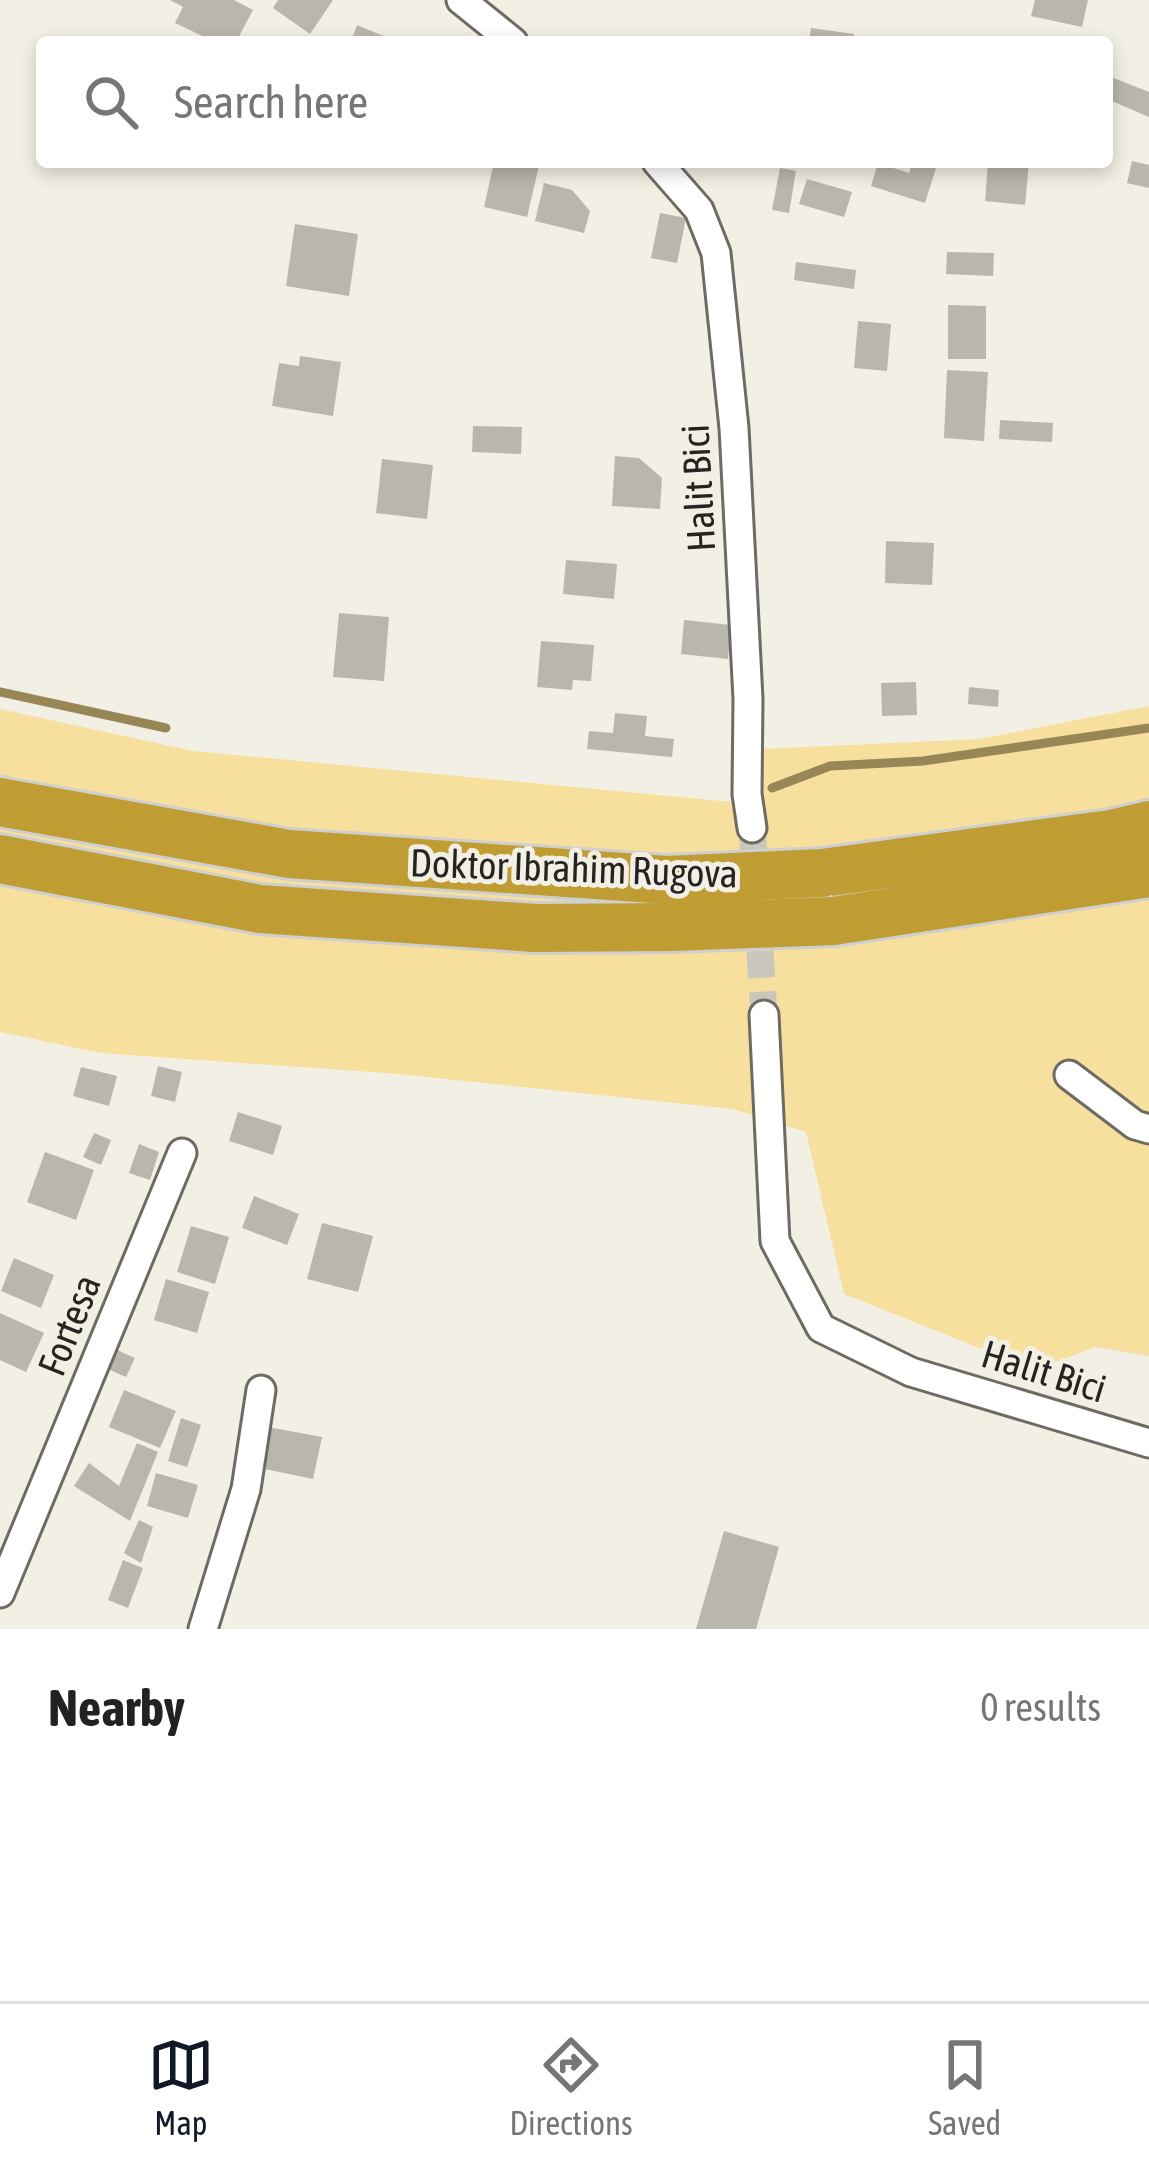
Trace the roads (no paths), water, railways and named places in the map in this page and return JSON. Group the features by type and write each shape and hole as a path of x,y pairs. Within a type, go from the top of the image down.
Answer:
{"highway":[{"name":"Doktor Ibrahim Rugova","path":"3,803 289,854 833,921 1149,873"},
{"name":"Doktor Ibrahim Rugova","path":"0,859 260,909 535,928 823,874 1149,825"}],"street":[{"path":"461,0 506,36"},
{"name":"Halit Bici","path":"662,168 699,210 716,253 734,428 752,829"},
{"name":"Halit Bici","path":"764,1015 775,1240 821,1328 911,1372 1149,1443"},
{"path":"1069,1075 1135,1125 1149,1129"},
{"name":"Fortesa","path":"0,1593 182,1153"},
{"path":"203,1629 246,1489 260,1390"}],"waterway":[{"path":"0,692 166,728"},
{"path":"772,788 830,766 923,761 1149,728"}],"tunnel":[{"path":"752,828 764,1015"}]}
